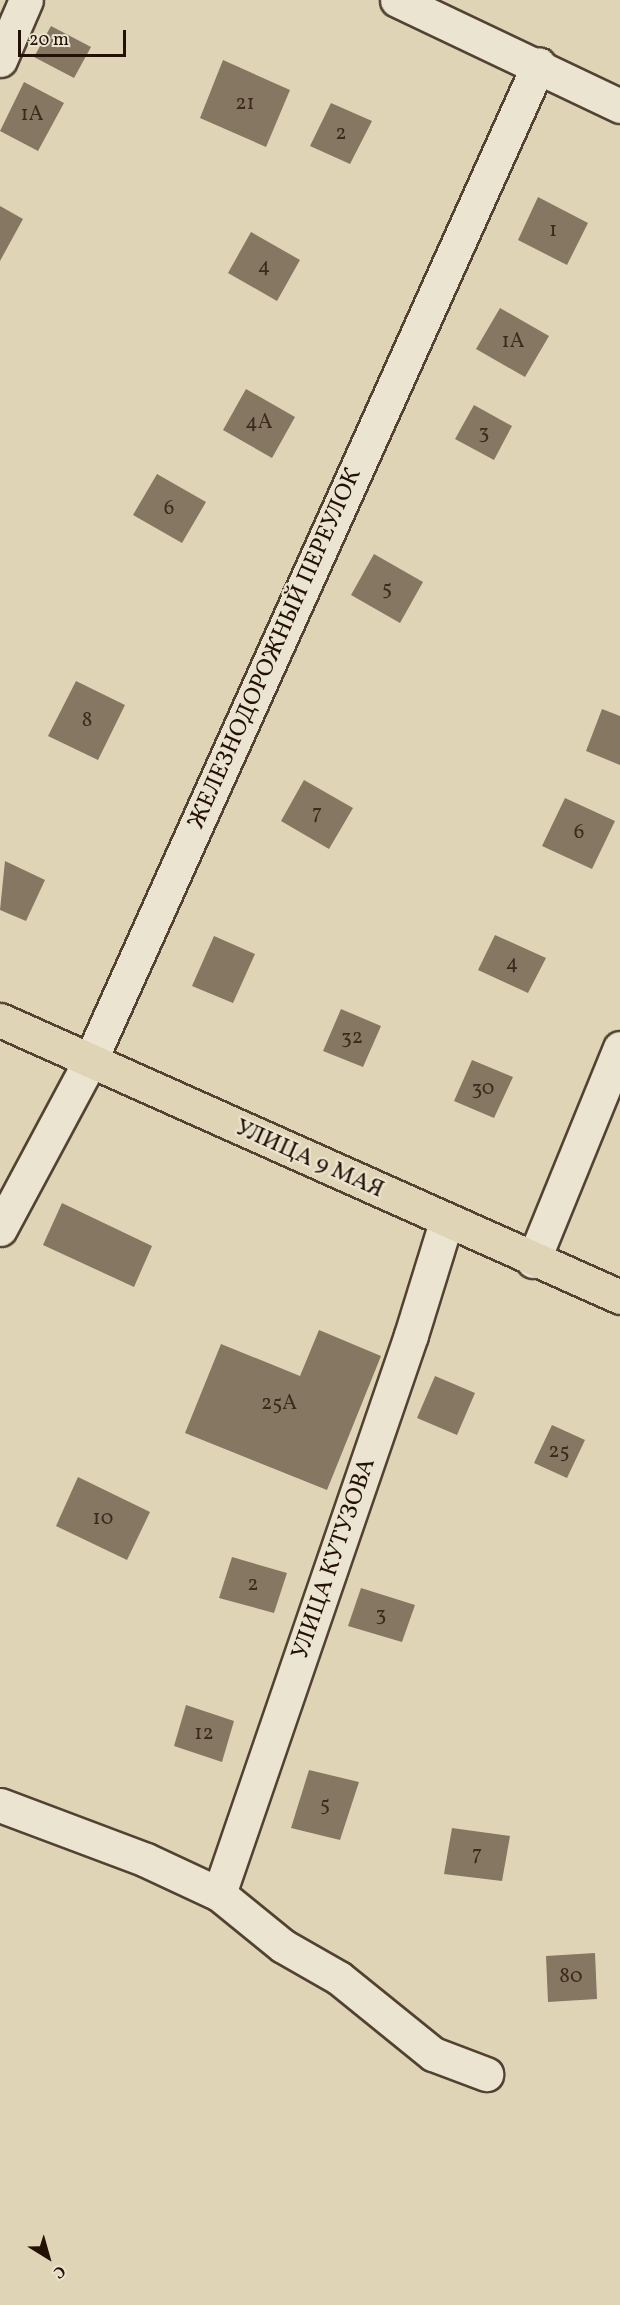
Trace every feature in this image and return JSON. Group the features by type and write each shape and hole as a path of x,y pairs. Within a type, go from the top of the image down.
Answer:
{"main road":[{"name":"УЛИЦА 9 МАЯ","path":"0,1020 533,1261 620,1297"}],"street":[{"path":"0,60 26,0"},
{"path":"397,0 539,64 620,106"},
{"name":"ЖЕЛЕЗНОДОРОЖНЫЙ ПЕРЕУЛОК","path":"0,1228 90,1061 539,64"},
{"path":"533,1261 620,1048"},
{"name":"УЛИЦА КУТУЗОВА","path":"219,1894 411,1335 446,1222"},
{"path":"0,1805 146,1860 219,1894 283,1946 339,1978 433,2054 486,2074"}],"building":[{"path":"51,26 91,47 74,78 34,57"},
{"path":"223,60 290,90 266,147 200,118"},
{"path":"24,82 64,103 38,151 0,131"},
{"path":"331,103 372,121 350,164 310,146"},
{"path":"538,197 588,223 567,265 518,240"},
{"path":"0,206 23,219 0,261"},
{"path":"251,232 300,260 277,301 228,273"},
{"path":"500,308 549,336 525,377 476,349"},
{"path":"246,389 295,417 272,458 223,430"},
{"path":"474,405 512,426 494,460 455,439"},
{"path":"157,474 206,502 182,543 133,515"},
{"path":"374,554 423,582 400,623 351,595"},
{"path":"76,681 125,705 98,760 48,736"},
{"path":"602,709 620,716 620,765 586,751"},
{"path":"304,780 353,808 329,849 281,821"},
{"path":"565,798 615,821 592,869 542,846"},
{"path":"5,861 45,880 26,921 0,910"},
{"path":"495,935 546,958 528,993 478,970"},
{"path":"214,936 255,954 233,1003 192,986"},
{"path":"341,1009 381,1026 363,1067 323,1051"},
{"path":"472,1060 513,1077 494,1118 454,1101"},
{"path":"62,1203 152,1246 134,1287 43,1245"},
{"path":"319,1330 381,1356 327,1490 185,1433 221,1344 300,1376"},
{"path":"435,1376 475,1393 457,1435 417,1418"},
{"path":"552,1425 585,1440 567,1478 534,1463"},
{"path":"78,1477 150,1512 127,1560 56,1526"},
{"path":"232,1557 287,1573 274,1613 219,1598"},
{"path":"361,1588 415,1605 402,1642 348,1626"},
{"path":"186,1705 234,1721 222,1762 174,1746"},
{"path":"309,1770 359,1782 340,1840 291,1828"},
{"path":"452,1828 510,1836 502,1881 444,1874"},
{"path":"595,1953 597,1999 548,2002 546,1956"}]}
